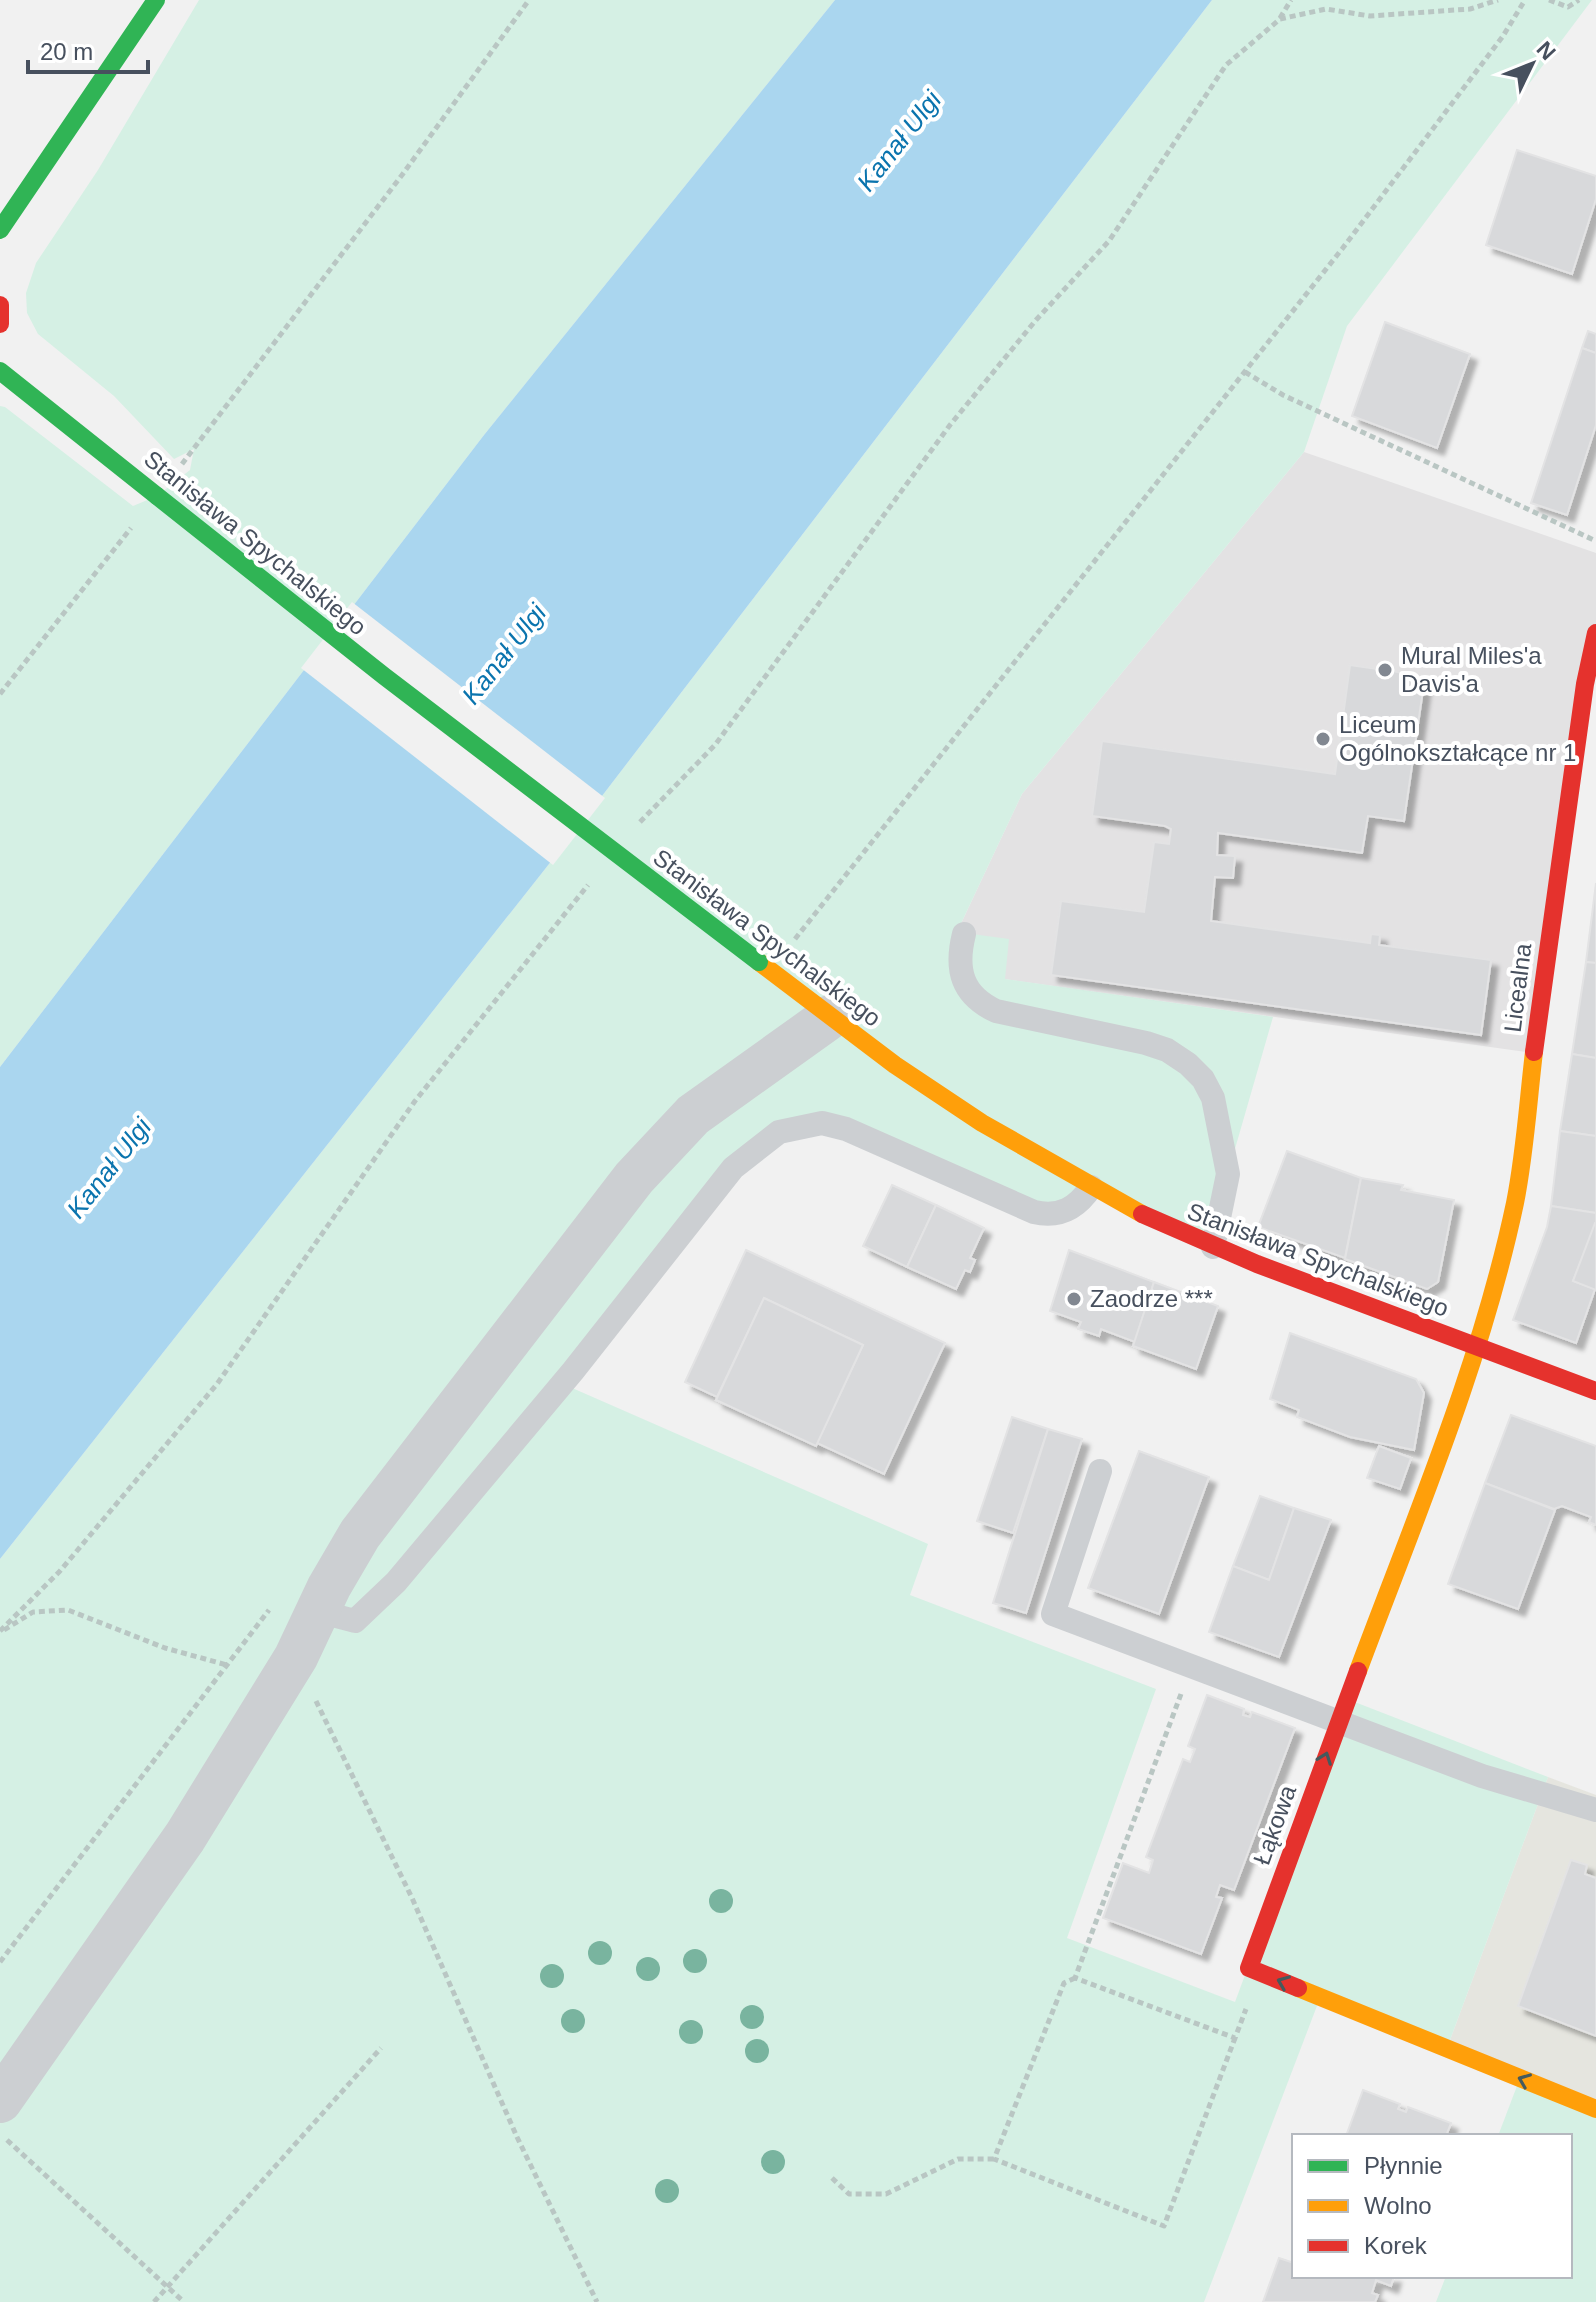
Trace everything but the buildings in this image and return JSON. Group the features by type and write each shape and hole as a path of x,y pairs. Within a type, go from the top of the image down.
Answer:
{"street":[{"path":"0,230 156,0"},
{"path":"0,305 0,324"},
{"name":"Stanisława Spychalskiego","path":"0,371 384,676 764,967 982,1123 1091,1187 1213,1247 1596,1391"},
{"name":"Licealna","path":"1476,1346 1515,1201 1560,858 1596,633"},
{"path":"0,2101 185,1837 296,1657 317,1611 360,1534 634,1178 693,1115 830,1017"},
{"name":"Łąkowa","path":"1260,1973 1249,1968 1476,1346"},
{"path":"1260,1973 1596,2109"}],"lane":[{"path":"964,934 958,957 961,977 968,992 981,1004 996,1011 1167,1050 1203,1079 1213,1098 1228,1174 1213,1247"},
{"path":"317,1611 355,1621 396,1582 573,1371 733,1168 779,1132 822,1123 846,1129 1034,1212 1050,1216 1078,1205 1091,1187"},
{"path":"1100,1471 1053,1614 1482,1776 1596,1810"}],"path":[{"path":"178,468 402,175 529,0"},
{"path":"635,828 715,745 950,425 1036,320 1109,241 1226,65 1280,19 1291,0"},
{"path":"1280,19 1326,9 1370,16 1470,9 1498,0"},
{"path":"764,967 1245,372 1503,36 1525,0"},
{"path":"1549,0 1568,7 1579,0"},
{"path":"1245,372 1283,395 1596,541"},
{"path":"0,694 157,496"},
{"path":"0,1632 60,1571 217,1384 415,1101 595,876"},
{"path":"0,1962 272,1606 412,1898 517,2137 597,2302"},
{"path":"0,1632 33,1612 68,1610 165,1648 227,1665"},
{"path":"1075,1978 1192,1666"},
{"path":"832,2178 849,2194 886,2194 958,2159 994,2159 1164,2226 1260,1973"},
{"path":"994,2159 1064,1983 1075,1978 1235,2038"},
{"path":"154,2302 381,2048"},
{"path":"0,2134 184,2302"}],"shaded area":[{"name":"Liceum Ogólnokształcące nr 1","path":"1304,452 1596,553 1596,633 1534,1053 1004,979 964,934 957,932 1022,794"},
{"path":"1548,1777 1596,1795 1596,2109 1447,2048"}],"green space":[{"path":"199,0 835,0 484,435 0,1067 0,406 133,506 157,496 190,470 194,449 174,459 114,396 38,334 27,313 26,293 36,263 98,170"},
{"path":"1212,0 1592,0 1347,326 1304,452 1022,794 957,932 1009,939 1005,979 1273,1017 1228,1173 1213,1247 1091,1187 1050,1216 846,1129 779,1132 563,1384 928,1544 910,1595 1156,1689 1067,1938 1235,2002 1347,1699 1548,1777 1447,2048 1320,1998 1204,2302 0,2302 0,1559 579,826"},
{"path":"1520,2078 1596,2109 1596,2302 1436,2302 1445,2278 1572,2278 1572,2134 1499,2134"}],"water":[{"name":"Kanał Ulgi","path":"835,0 1212,0 579,826 0,1559 0,1067 484,435"}],"pier":[{"path":"352,602 605,798 553,865 301,668"}],"traffic: fast":[{"path":"0,230 156,0"},
{"path":"0,371 157,496"},
{"path":"157,496 384,676 759,962"}],"traffic: slow":[{"path":"759,962 895,1065 982,1123 1142,1214"},
{"path":"1358,1671 1445,1440 1484,1323 1515,1203 1534,1052"},
{"path":"1298,1988 1596,2109"}],"traffic: jam":[{"path":"0,305 0,324"},
{"path":"1534,1052 1585,684 1596,633"},
{"path":"1142,1214 1257,1264 1596,1391"},
{"path":"1298,1988 1249,1968 1358,1671"}],"place":[{"name":"Mural Miles'a Davis'a","path":"1385,670"},
{"name":"Liceum Ogólnokształcące nr 1","path":"1323,739"},
{"name":"Zaodrze ***","path":"1074,1299"}]}
